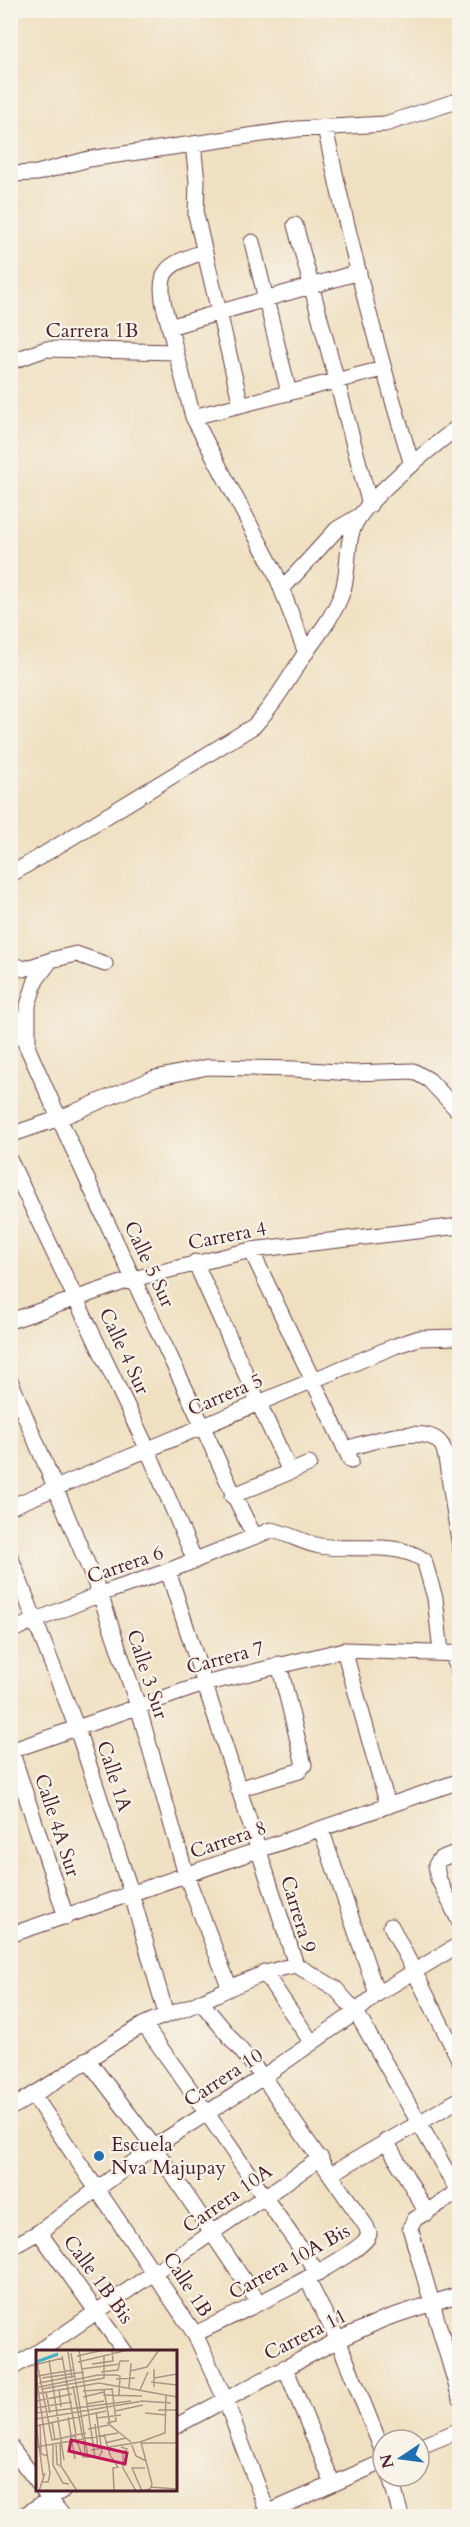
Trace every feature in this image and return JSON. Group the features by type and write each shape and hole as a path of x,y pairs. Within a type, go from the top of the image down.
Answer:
{"street":[{"path":"10,174 38,173 89,159 193,144 325,128 385,124 459,100"},
{"path":"325,128 340,202 383,369 412,465"},
{"path":"193,144 198,181 195,208 241,405"},
{"path":"10,874 254,726 270,709 306,653 322,633 342,593 349,563 351,534 364,511 338,380 295,225"},
{"path":"252,242 289,393"},
{"path":"204,251 176,264 163,276 160,289 169,327 193,417 282,589 306,653"},
{"path":"169,327 359,272"},
{"name":"Carrera 1B","path":"10,362 33,352 55,348 176,352"},
{"path":"193,417 383,369"},
{"path":"282,589 337,529 364,511 412,465 459,425"},
{"path":"10,963 24,969 76,954 105,964"},
{"path":"28,1048 28,1005 36,980 51,960"},
{"name":"Calle 5 Sur","path":"10,1008 133,1279 203,1425 232,1496 254,1535"},
{"path":"10,1135 60,1118 155,1078 208,1067 294,1068 352,1074 413,1071 429,1080 459,1113"},
{"name":"Calle 4 Sur","path":"10,1161 147,1448 195,1561"},
{"name":"Carrera 4","path":"10,1321 133,1279 250,1250 459,1226"},
{"path":"250,1250 349,1455 390,1436 411,1434 434,1438 441,1444 457,1513 459,1547"},
{"path":"195,1262 290,1472"},
{"name":"Carrera 5","path":"10,1507 312,1379 410,1341 459,1337"},
{"name":"Calle 3 Sur","path":"10,1380 100,1594 138,1706 186,1875 229,1986"},
{"path":"232,1496 309,1464"},
{"path":"254,1535 272,1530 319,1546 390,1549 417,1555 428,1566 435,1598 459,1675"},
{"name":"Carrera 6","path":"10,1631 100,1594 195,1561 254,1535"},
{"name":"Calle 1A","path":"10,1556 76,1726 131,1892 166,2014"},
{"name":"Carrera 9","path":"10,2108 34,2096 87,2059 166,2014 201,2002 229,1986 264,1972 296,1965 257,1851 168,1571"},
{"path":"344,1650 388,1806"},
{"name":"Carrera 7","path":"11,1750 204,1684 279,1664 344,1650 451,1653"},
{"path":"237,1789 299,1771 304,1765 279,1664"},
{"name":"Calle 4A Sur","path":"11,1750 66,1917"},
{"name":"Carrera 8","path":"11,1932 66,1917 131,1892 459,1781"},
{"path":"321,1829 377,1994"},
{"path":"459,1851 437,1862 438,1878 459,1923"},
{"path":"391,1926 412,1972 459,2061"},
{"name":"Carrera 10","path":"10,2248 39,2232 154,2147 312,2043 377,1994 459,1944"},
{"path":"296,1965 335,1988 356,2012 459,2193 410,2225 413,2241 434,2302 459,2398"},
{"path":"264,1972 312,2043"},
{"path":"201,2002 262,2077 331,2174 459,2099"},
{"path":"144,2025 208,2111 313,2276 373,2428"},
{"path":"87,2059 154,2147 259,2303"},
{"name":"Calle 1B","path":"34,2096 156,2272 195,2334 225,2399 266,2515"},
{"path":"386,2141 427,2213"},
{"name":"Carrera 10A","path":"41,2350 321,2158"},
{"name":"Carrera 10A Bis","path":"195,2334 313,2276 369,2239 366,2226 331,2174"},
{"name":"Calle 1B Bis","path":"39,2232 124,2350"},
{"name":"Carrera 11","path":"177,2425 338,2340 459,2294"},
{"name":"Carrera 10A","path":"10,2369 36,2353"},
{"path":"285,2367 332,2482"},
{"path":"431,2442 459,2430"},
{"path":"10,2446 36,2480"},
{"path":"266,2515 332,2482 371,2467"},
{"path":"393,2488 401,2517"},
{"path":"23,2517 46,2494 63,2517"}],"place":[{"name":"Escuela Nva Majupay","path":"99,2156"}]}
